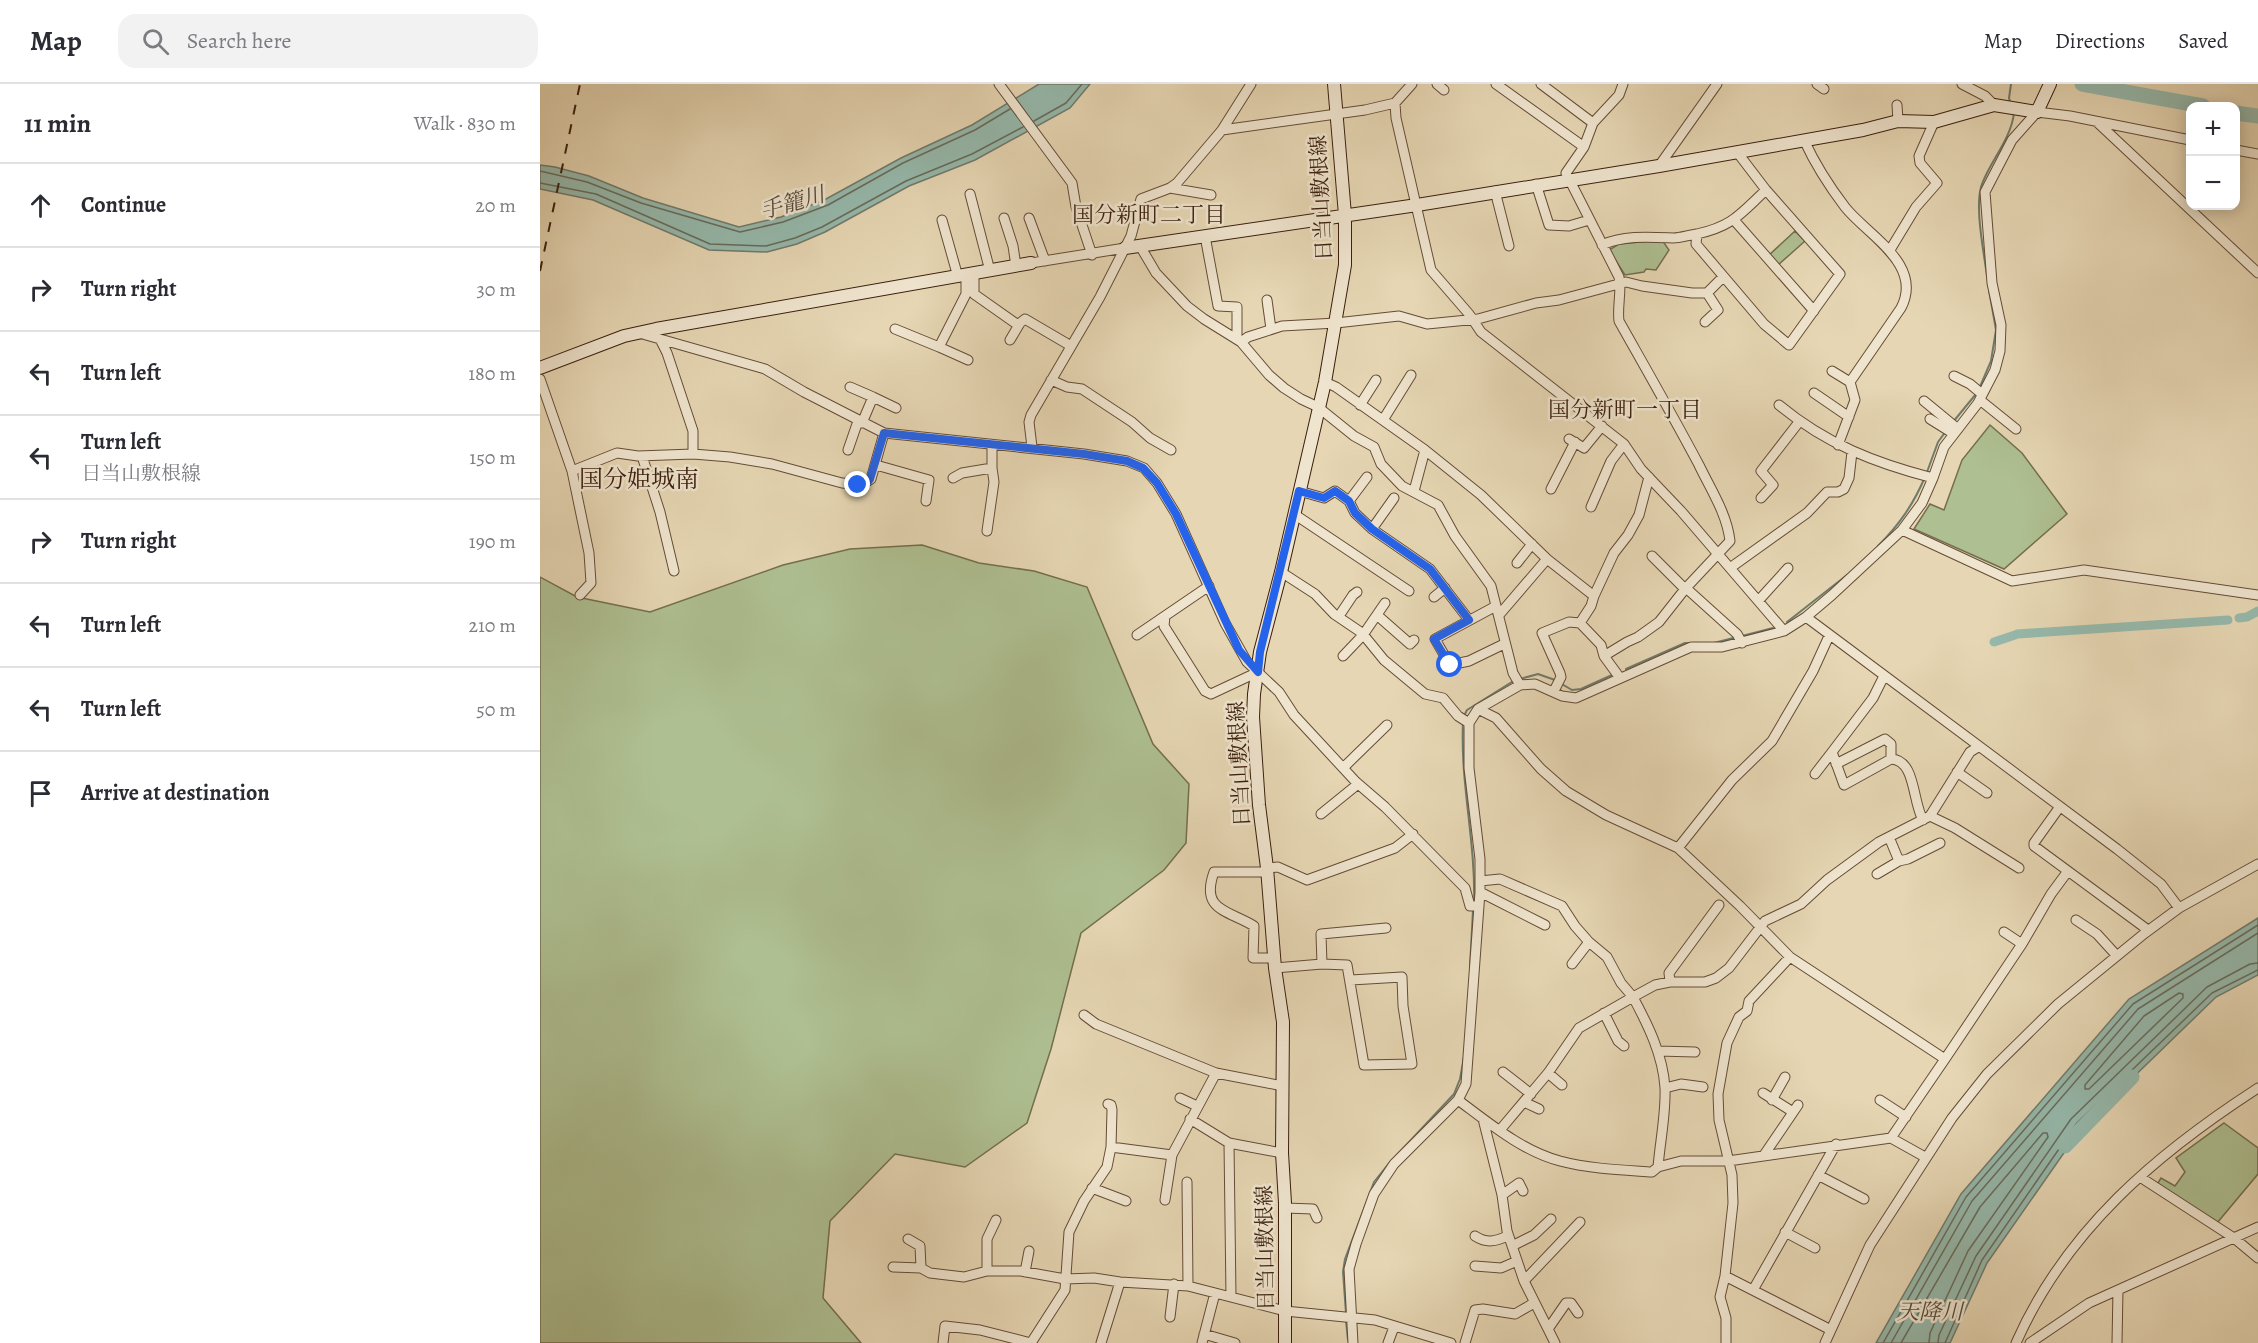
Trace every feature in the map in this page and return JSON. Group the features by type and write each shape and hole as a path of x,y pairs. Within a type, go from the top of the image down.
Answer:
{"street":[{"path":"1032,447 1029,422 1125,248 1131,236 1140,202 1177,183 1222,130 1251,84"},
{"name":"日当山敷根線","path":"1285,1343 1282,1022 1259,805 1253,717 1260,652 1325,382 1345,265 1345,215 1334,84"},
{"path":"1222,130 1335,112 1365,110 1395,103 1412,84"},
{"path":"1497,84 1584,147"},
{"path":"1541,84 1593,123"},
{"path":"1604,656 1659,622 1686,588 1730,541 1729,529 1720,508 1668,407 1619,321 1617,306 1621,284 1566,173 1584,147 1593,123 1619,94 1623,84"},
{"path":"1659,166 1717,84"},
{"path":"1962,84 1984,96 1994,105"},
{"path":"1464,720 1478,709 1520,685 1535,684 1555,689 1562,696 1575,698 1691,647 1722,647 1740,639 1784,631 1806,617 1852,578 1902,530 1922,503 1944,447 1981,397 1995,370 2000,351 2001,324 1992,283 1985,192 2012,140 2037,112 2050,84"},
{"path":"1000,85 1072,183 1076,207 1092,255"},
{"path":"1395,103 1396,118 1431,270 1481,332 1624,444 1649,477 1784,631"},
{"path":"1897,105 1898,121"},
{"path":"540,368 624,336 732,315 1031,263 1659,166 1863,130 1898,121 1934,122 1994,105 2070,116 2186,139"},
{"path":"1890,250 1917,207 1937,183 1920,163 1919,156 1934,122"},
{"path":"2097,122 2258,273"},
{"path":"1804,140 1818,168 1846,207 1890,250 1905,282 1905,301 1851,382"},
{"path":"2240,151 2258,154"},
{"path":"1697,234 1696,244 1723,277 1764,324 1789,345 1840,274 1766,190 1737,152"},
{"path":"1536,184 1549,225 1569,226 1589,220"},
{"path":"1170,188 1211,195"},
{"path":"1602,245 1637,237 1676,238 1719,229 1734,220 1766,190"},
{"path":"1495,191 1509,246"},
{"path":"970,194 990,271"},
{"path":"1004,218 1013,246 1016,266"},
{"path":"1029,218 1045,261"},
{"path":"942,220 974,294 1018,325"},
{"path":"1734,220 1814,311"},
{"path":"1205,236 1218,306 1237,307 1239,340"},
{"path":"1140,246 1156,273 1177,297 1204,319 1239,340 1276,382 1301,399 1318,406 1354,436 1374,447 1381,464 1402,486 1438,505 1455,536 1491,586 1504,644 1513,673 1520,685"},
{"path":"939,347 966,294 966,275"},
{"path":"1707,293 1723,277"},
{"path":"1239,340 1282,326 1399,316 1427,324 1472,319 1629,282 1641,286 1707,293"},
{"path":"1705,322 1718,310 1707,293"},
{"path":"1267,300 1271,329"},
{"path":"1010,340 1018,325 1025,319 1071,346"},
{"path":"895,329 968,360"},
{"path":"639,333 765,369 884,433 1032,447 1127,461 1143,468 1157,483 1176,514 1239,650 1279,692 1294,715 1358,784 1413,834 1465,888 1475,906"},
{"path":"660,339 667,353 693,431 693,454"},
{"path":"1832,371 1851,382 1856,398 1838,445"},
{"path":"1383,420 1411,375"},
{"path":"1954,376 1970,384 2016,429"},
{"path":"540,379 572,471 589,553 591,583 580,595"},
{"path":"1051,380 1067,387 1082,389 1132,422 1150,438 1171,450"},
{"path":"1360,405 1376,380"},
{"path":"1325,382 1336,387 1425,450 1481,495 1547,559 1594,596"},
{"path":"850,387 897,408"},
{"path":"1814,393 1849,417"},
{"path":"848,450 873,397"},
{"path":"1923,401 1955,430"},
{"path":"1779,405 1799,422 1852,452 1932,478"},
{"path":"1930,419 1945,423"},
{"path":"1761,498 1773,485 1761,471 1799,422"},
{"path":"1551,489 1572,441 1584,448 1602,426"},
{"path":"572,471 617,453 642,456 693,454 772,464 858,485 868,482 876,465 884,433"},
{"path":"1591,507 1611,461 1624,444"},
{"path":"987,531 994,482 992,445"},
{"path":"1413,491 1425,450"},
{"path":"1730,568 1800,519 1827,492 1838,492 1844,489 1849,478 1852,452"},
{"path":"642,456 660,512 674,571"},
{"path":"876,465 929,480 926,501"},
{"path":"953,478 962,473 992,468"},
{"path":"1349,501 1367,477"},
{"path":"1580,623 1591,606 1614,553 1628,536 1639,515 1649,477"},
{"path":"1299,491 1324,498 1335,491 1349,501 1355,513 1372,529 1430,569 1469,620"},
{"path":"1372,529 1394,498"},
{"path":"1294,514 1409,591"},
{"path":"1902,530 2012,581 2084,570 2258,596"},
{"path":"1517,563 1532,544"},
{"path":"1652,556 1740,639"},
{"path":"1504,644 1469,661 1450,665 1434,639 1469,620 1497,611 1547,559"},
{"path":"1759,600 1788,568"},
{"path":"1281,572 1315,594 1363,635 1392,666 1425,694 1443,698 1464,720 1480,858 1480,887 1475,906 1466,1084 1458,1100 1394,1164 1374,1194 1349,1269 1353,1343"},
{"path":"1137,635 1209,586"},
{"path":"1434,597 1445,588"},
{"path":"1339,616 1353,595 1358,592"},
{"path":"1343,656 1363,635 1385,603"},
{"path":"1377,615 1410,644 1414,640"},
{"path":"1165,616 1164,626 1205,691 1211,694 1258,672"},
{"path":"1806,617 2161,884 2179,908"},
{"path":"1555,689 1561,677 1542,633 1569,622 1580,623 1601,645 1604,656 1620,678"},
{"path":"1678,848 1732,780 1772,741 1813,671 1829,636"},
{"path":"1815,774 1873,698 1884,676"},
{"path":"1478,709 1496,718 1541,769 1566,790 1606,815 1678,848 1790,957 1945,1059"},
{"path":"1343,768 1388,724"},
{"path":"1836,764 1885,739 1891,744 1891,759"},
{"path":"1500,1130 1548,1073 1579,1028 1655,985 1670,982 1705,982 1716,978 1729,968 1759,926 1773,916 1801,904 1827,880 1889,837 1927,818 1970,752 1978,747"},
{"path":"1832,752 1844,785 1891,759 1903,762 1910,771 1917,809 1927,818 1955,828 2019,868"},
{"path":"1957,772 1987,793"},
{"path":"1321,814 1358,784"},
{"path":"2059,808 2034,846 2148,930"},
{"path":"1351,980 1402,977 1403,1006 1412,1064 1364,1065 1347,965 1275,963 1253,958 1254,926 1223,911 1211,899 1209,886 1214,872 1267,870 1278,867 1307,880 1395,848 1413,834"},
{"path":"1889,837 1899,861"},
{"path":"1877,874 1899,861 1940,843"},
{"path":"1825,1343 1870,1245 1925,1157 1987,1074 2058,1004 2148,930 2179,908 2258,864"},
{"path":"1891,1138 2022,944 2051,894 2068,871"},
{"path":"1480,887 1500,879 1562,906 1589,942 1607,957 1621,983 1633,997 1650,1028 1658,1051 1665,1088 1658,1167"},
{"path":"1480,887 1524,919 1545,925"},
{"path":"1670,982 1669,974 1719,905"},
{"path":"2081,921 2097,934 2117,956"},
{"path":"1322,964 1321,934 1386,928"},
{"path":"2004,932 2022,944"},
{"path":"1572,964 1589,942"},
{"path":"1726,1343 1726,1318 1720,1297 1725,1276 1733,1203 1732,1175 1719,1120 1718,1094 1727,1043 1739,1017 1747,1011 1749,1001 1790,957"},
{"path":"1604,1013 1618,1041 1624,1046"},
{"path":"1084,1015 1096,1024 1216,1073 1283,1086"},
{"path":"1658,1051 1695,1052"},
{"path":"1503,1072 1531,1094"},
{"path":"1165,1200 1172,1155 1216,1073"},
{"path":"1548,1073 1562,1085"},
{"path":"1772,1100 1785,1077"},
{"path":"1665,1088 1681,1084 1703,1087"},
{"path":"2016,1343 2029,1314 2081,1236 2140,1177 2199,1129 2258,1088"},
{"path":"1763,1094 1795,1109 1764,1155"},
{"path":"1180,1098 1197,1106"},
{"path":"1458,1100 1520,1144 1560,1161 1641,1172 1652,1172 1658,1167 1681,1161 1728,1161 1891,1138 1925,1157"},
{"path":"1880,1100 1906,1117"},
{"path":"1524,1102 1539,1109"},
{"path":"943,1343 945,1326 980,1330 1031,1343 1065,1290 1069,1232 1092,1188 1107,1167 1111,1147 1112,1110 1112,1106 1108,1104"},
{"path":"1190,1119 1228,1143 1282,1153"},
{"path":"1483,1119 1512,1246 1524,1281 1555,1343"},
{"path":"1228,1143 1231,1297"},
{"path":"1753,1290 1836,1144"},
{"path":"1111,1147 1172,1155"},
{"path":"1818,1174 1864,1199"},
{"path":"2140,1177 2234,1238 2258,1258"},
{"path":"1187,1182 1188,1286"},
{"path":"1502,1195 1519,1183 1523,1191"},
{"path":"1092,1188 1126,1202"},
{"path":"1285,1208 1313,1209 1317,1218"},
{"path":"1512,1246 1534,1235 1551,1219"},
{"path":"987,1271 987,1239 996,1220"},
{"path":"1524,1281 1580,1222"},
{"path":"2030,1343 2089,1303 2258,1227"},
{"path":"1785,1232 1815,1248"},
{"path":"1475,1236 1492,1242 1509,1236"},
{"path":"908,1239 920,1246 921,1268"},
{"path":"1025,1272 1029,1251"},
{"path":"1475,1266 1501,1268 1517,1261"},
{"path":"893,1267 921,1268 930,1273 964,1277 987,1271 1025,1272 1065,1279 1094,1278 1120,1282 1174,1284 1285,1311 1376,1320 1439,1342 1451,1343"},
{"path":"1725,1276 1831,1330"},
{"path":"1101,1343 1120,1282"},
{"path":"1170,1317 1174,1284"},
{"path":"2117,1343 2118,1290"},
{"path":"1215,1293 1203,1338 1235,1343"},
{"path":"1465,1343 1475,1310 1515,1314 1534,1303"},
{"path":"1548,1329 1566,1303 1571,1303 1578,1313"},
{"path":"1388,1343 1394,1327"}],"green space":[{"path":"1795,231 1805,241 1777,266 1768,256"},
{"path":"1662,240 1669,250 1656,270 1646,269 1644,272 1625,275 1609,250 1619,244"},
{"path":"1990,425 2022,453 2067,514 2004,569 1914,529 1930,504 1944,510 1962,460"},
{"path":"922,545 979,563 1034,571 1087,587 1153,744 1189,784 1186,843 1164,870 1081,933 1051,1049 1027,1123 965,1167 895,1154 830,1221 823,1298 861,1343 540,1343 540,577 577,597 650,612 783,565 850,549"},
{"path":"2224,1123 2258,1148 2258,1174 2217,1223 2156,1186 2161,1178 2175,1186 2185,1172 2176,1158"}],"water":[{"path":"1039,84 1090,84 1070,108 975,160 909,186 825,232 797,244 767,252 709,250 593,200 540,189 540,165 555,167 589,176 643,198 739,227 781,217 826,199 901,158 972,125"},
{"name":"天降川","path":"2258,918 2258,975 2216,997 2082,1127 1987,1263 1950,1343 1876,1343 1961,1194 2129,999"}],"waterway":[{"path":"2011,84 2009,98 2011,105"},
{"name":"手籠川","path":"2082,84 2186,103"},
{"path":"1987,276 1980,229 1980,193 1986,175 2009,132 2014,113"},
{"name":"手籠川","path":"2240,114 2258,116"},
{"path":"1979,389 1991,361 1996,330 1989,290"},
{"path":"1953,422 1976,394"},
{"path":"1927,472 1938,442 1946,431"},
{"path":"1878,546 1905,514 1925,477"},
{"path":"1787,622 1847,575"},
{"path":"2239,618 2247,617 2258,611"},
{"path":"2017,634 2228,620"},
{"path":"1742,636 1773,628"},
{"path":"1994,642 2015,635"},
{"path":"1714,643 1737,637"},
{"path":"1626,669 1685,643 1690,643"},
{"path":"1520,679 1538,674 1555,680"},
{"path":"1560,683 1572,690 1581,689 1612,675"},
{"path":"1464,716 1467,710 1515,680"},
{"path":"1463,722 1474,904"},
{"path":"1470,967 1473,910"},
{"path":"1396,1156 1454,1094 1460,1079 1464,1057"},
{"name":"天降川","path":"2065,1146 2132,1077"},
{"path":"1346,1313 1343,1272 1345,1259 1374,1182 1390,1162"},
{"path":"1346,1321 1348,1340"}],"railway":[{"path":"540,271 580,84"}],"district":[{"name":"国分新町二丁目","path":"1149,214"},
{"name":"国分新町一丁目","path":"1625,409"},
{"name":"国分姫城南","path":"639,479"}],"route":[{"path":"858,485 866,484 870,479 884,433 1084,454 1127,461 1143,468 1157,483 1176,514 1239,650 1258,672 1260,652 1299,491 1324,498 1335,491 1349,501 1355,513 1372,529 1430,569 1469,620 1434,639 1450,665"}]}
